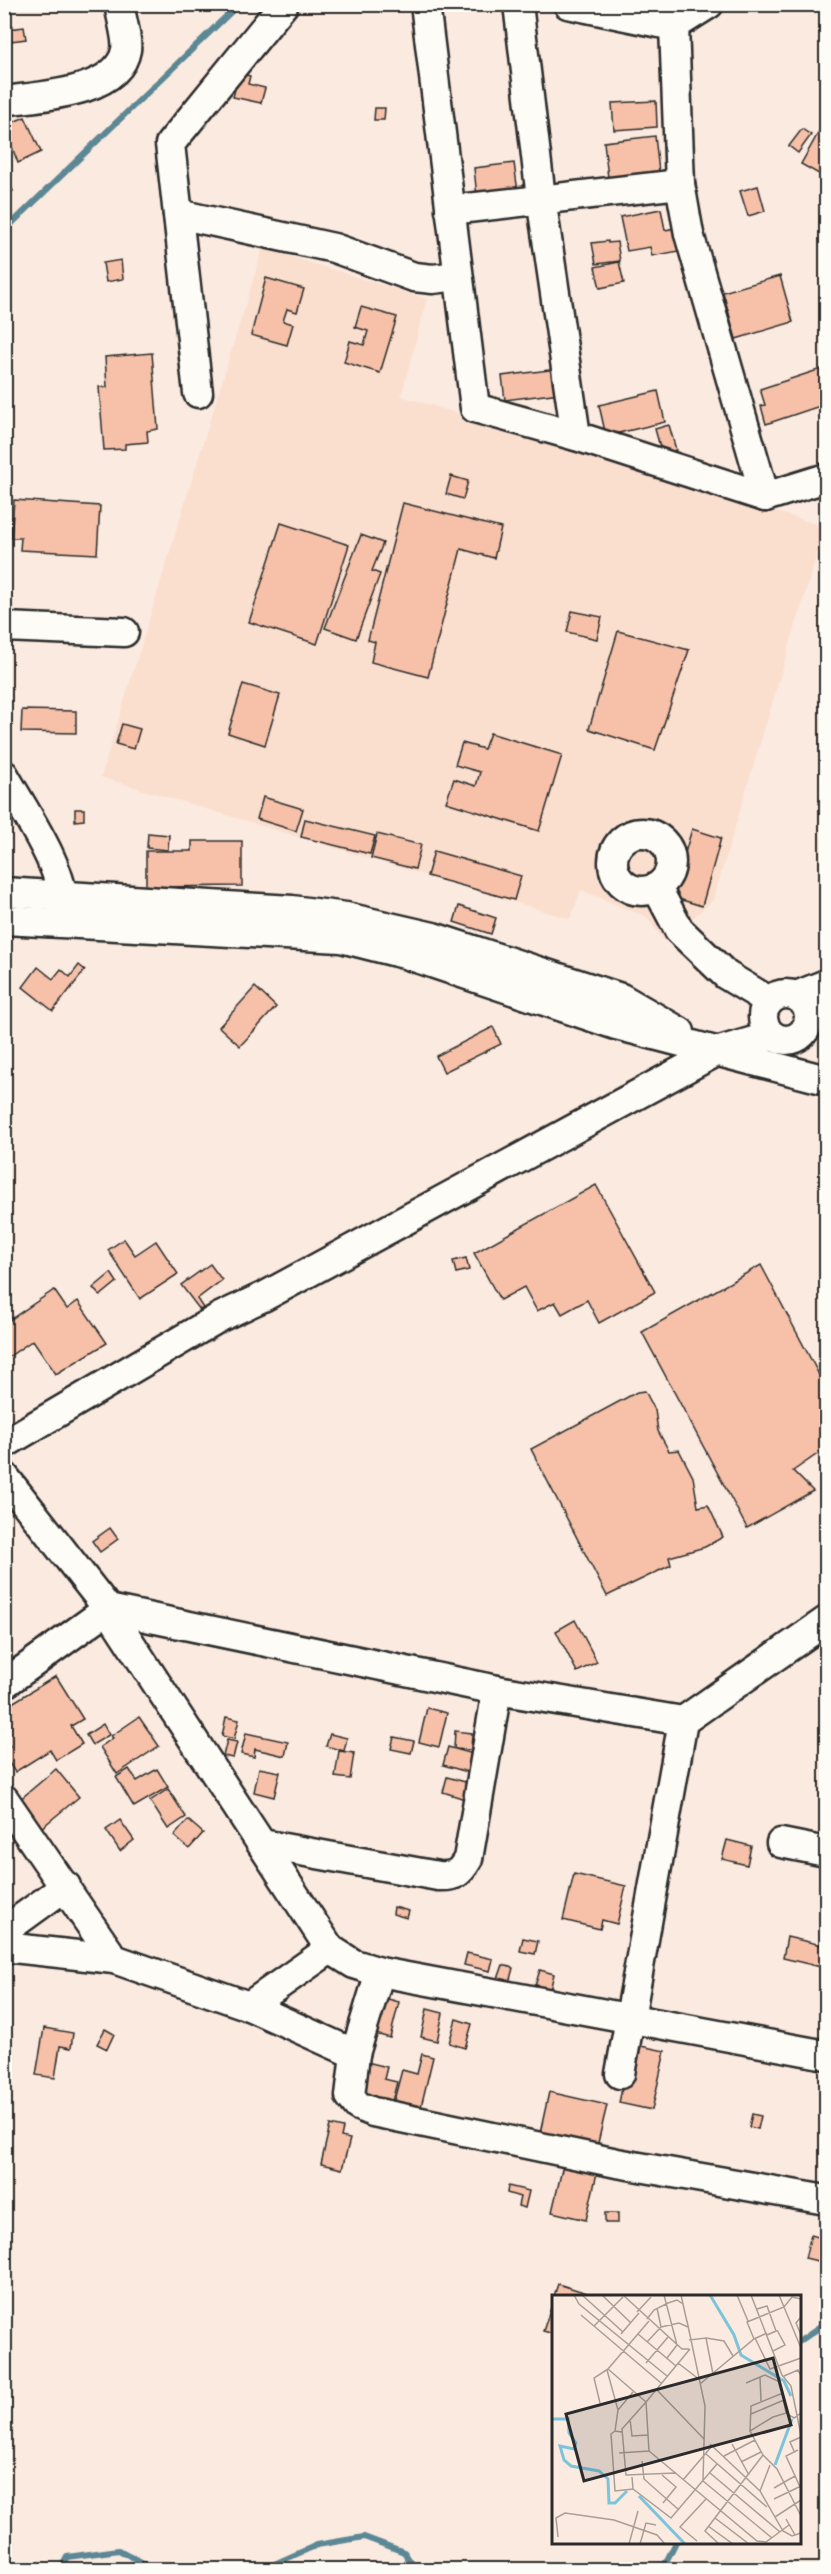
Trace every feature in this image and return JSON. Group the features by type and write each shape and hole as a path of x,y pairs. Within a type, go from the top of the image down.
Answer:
{"street":[{"path":"4,101 85,89 115,70 126,50 119,4"},
{"path":"198,393 170,144 284,4"},
{"path":"425,4 475,408 576,436 765,497 826,478"},
{"path":"518,4 541,198 576,436"},
{"path":"568,4 674,26 709,4"},
{"path":"674,26 680,184 689,234 765,497"},
{"path":"450,210 680,184"},
{"path":"178,214 334,248 414,277 433,279 457,276"},
{"path":"4,627 124,632"},
{"path":"4,775 56,870 64,909"},
{"path":"4,1444 220,1317 265,1296 716,1052 776,1038 790,1041 799,1037 806,1030 809,1021 800,1008 726,975 679,930 657,888"},
{"path":"64,909 12,892 8,926 64,909 292,910 346,917 433,937 621,998 716,1052 826,1078"},
{"path":"826,984 800,1008 764,1009 763,1019 765,1028 826,1078"},
{"path":"4,1476 108,1610 330,1949 354,1964 381,1972 826,2055"},
{"path":"4,1683 108,1610 497,1690 683,1721 826,1621"},
{"path":"262,1844 438,1876 452,1877 461,1872 468,1859 497,1690"},
{"path":"620,2074 683,1721"},
{"path":"4,1799 66,1886 114,1959"},
{"path":"781,1842 826,1852"},
{"path":"4,1931 66,1886"},
{"path":"4,1947 114,1959 249,2006 355,2054"},
{"path":"249,2006 330,1949"},
{"path":"381,1972 355,2054 350,2096 358,2106 373,2112 617,2163 826,2200"}],"shaded area":[{"path":"263,248 427,299 401,396 825,527 713,900 665,942 647,917 581,890 570,919 101,777"}],"building":[{"path":"24,27 26,39 11,41 9,29"},
{"path":"239,73 250,76 248,84 265,88 261,103 233,97"},
{"path":"656,101 657,127 614,130 612,103"},
{"path":"375,108 385,108 384,120 374,120"},
{"path":"25,117 41,152 18,163 4,126"},
{"path":"826,122 826,178 801,164"},
{"path":"802,129 811,135 798,153 789,146"},
{"path":"655,136 659,172 608,178 604,142"},
{"path":"514,163 518,192 477,197 474,168"},
{"path":"7,177 13,191 4,195 4,178"},
{"path":"758,186 765,211 748,216 740,191"},
{"path":"661,209 665,230 675,228 679,251 652,256 650,247 627,251 620,217"},
{"path":"608,241 608,243 617,242 620,261 596,264 592,243"},
{"path":"121,260 123,279 106,282 103,263"},
{"path":"619,262 624,283 600,288 595,267"},
{"path":"780,276 793,322 736,339 723,292"},
{"path":"266,278 304,289 297,312 287,309 283,321 293,324 287,345 251,335"},
{"path":"361,307 397,317 380,373 344,362 350,341 364,345 368,331 355,327"},
{"path":"152,353 158,429 147,431 148,442 125,444 125,449 104,450 99,387 107,387 105,357"},
{"path":"557,369 560,393 505,400 502,376"},
{"path":"821,369 826,387 826,404 766,424 761,406 765,405 760,389"},
{"path":"658,391 665,422 606,436 599,405"},
{"path":"669,425 676,450 662,454 655,429"},
{"path":"451,476 468,481 463,499 446,494"},
{"path":"14,500 100,506 97,554 20,550 21,538 11,538"},
{"path":"403,503 501,528 494,558 461,549 428,677 371,662 375,642 368,640"},
{"path":"281,523 349,545 317,644 249,622"},
{"path":"361,535 383,543 372,571 380,574 356,639 325,628"},
{"path":"572,611 602,617 597,639 567,632"},
{"path":"618,631 689,650 655,750 589,729"},
{"path":"243,684 280,695 265,745 228,733"},
{"path":"22,710 76,711 76,733 21,732"},
{"path":"122,724 140,729 134,749 116,744"},
{"path":"490,733 562,755 539,831 446,802 454,779 476,786 480,772 455,765 462,743 484,749"},
{"path":"263,797 303,809 296,831 257,819"},
{"path":"75,809 84,809 84,820 75,821"},
{"path":"305,819 375,836 370,854 301,837"},
{"path":"692,829 721,838 702,906 672,897"},
{"path":"148,833 169,835 168,850 147,848"},
{"path":"377,834 421,845 415,869 371,858"},
{"path":"192,841 242,841 242,886 146,887 146,851 192,851"},
{"path":"434,851 521,876 514,900 427,876"},
{"path":"459,906 496,918 491,934 454,922"},
{"path":"79,965 85,970 53,1011 23,987 38,967 53,979 61,969 70,977"},
{"path":"255,987 276,1007 240,1046 219,1027"},
{"path":"493,1027 501,1044 444,1072 436,1056"},
{"path":"596,1185 655,1292 599,1323 587,1300 562,1314 555,1302 537,1311 524,1287 500,1300 474,1253"},
{"path":"124,1239 135,1255 156,1241 178,1274 140,1299 108,1250"},
{"path":"466,1258 469,1270 456,1273 453,1261"},
{"path":"210,1264 222,1280 197,1299 203,1308 200,1310 181,1285"},
{"path":"761,1265 826,1388 826,1448 793,1471 813,1491 747,1528 642,1332"},
{"path":"111,1273 117,1282 100,1296 93,1288"},
{"path":"54,1290 67,1309 78,1301 107,1343 56,1374 33,1340 4,1360 4,1324"},
{"path":"645,1391 655,1410 658,1431 669,1451 679,1450 693,1477 698,1507 708,1505 723,1537 705,1547 669,1557 671,1565 607,1596 531,1449 637,1392"},
{"path":"110,1528 118,1539 100,1552 92,1541"},
{"path":"575,1620 597,1662 577,1672 556,1631"},
{"path":"56,1676 83,1719 71,1726 82,1744 56,1760 50,1750 15,1772 4,1756 4,1750 10,1746 4,1737 4,1708"},
{"path":"427,1708 447,1713 439,1747 419,1742"},
{"path":"139,1717 159,1746 117,1774 100,1747 113,1738 111,1736"},
{"path":"226,1717 239,1720 234,1739 222,1736"},
{"path":"103,1724 109,1735 92,1745 86,1735"},
{"path":"455,1731 472,1733 471,1750 454,1749"},
{"path":"246,1733 288,1742 285,1756 255,1749 254,1757 241,1754"},
{"path":"330,1734 347,1738 344,1751 326,1746"},
{"path":"394,1737 414,1741 411,1753 391,1749"},
{"path":"227,1740 237,1742 233,1758 223,1756"},
{"path":"448,1747 477,1755 471,1773 443,1765"},
{"path":"339,1751 354,1753 350,1779 335,1777"},
{"path":"259,1768 280,1772 274,1797 254,1792"},
{"path":"56,1769 79,1797 34,1834 11,1807"},
{"path":"129,1769 137,1781 157,1769 168,1787 134,1807 116,1777"},
{"path":"447,1777 469,1783 465,1799 443,1792"},
{"path":"168,1789 186,1817 168,1829 150,1801"},
{"path":"120,1820 134,1840 120,1851 106,1830"},
{"path":"188,1820 203,1833 189,1849 174,1836"},
{"path":"727,1840 751,1846 747,1865 722,1859"},
{"path":"574,1874 626,1886 617,1924 602,1920 600,1929 563,1920"},
{"path":"394,1907 409,1911 407,1918 393,1914"},
{"path":"787,1937 826,1946 821,1967 783,1958"},
{"path":"523,1938 538,1941 535,1954 520,1951"},
{"path":"467,1953 493,1959 490,1971 464,1965"},
{"path":"503,1965 513,1968 509,1983 498,1979"},
{"path":"540,1970 554,1974 550,1990 535,1986"},
{"path":"381,1997 399,2002 390,2038 372,2033"},
{"path":"427,2009 443,2013 437,2041 421,2037"},
{"path":"456,2019 472,2024 465,2048 449,2043"},
{"path":"44,2028 73,2033 71,2048 60,2046 55,2078 36,2075"},
{"path":"105,2029 114,2034 107,2049 97,2044"},
{"path":"10,2044 11,2061 4,2062 4,2045"},
{"path":"631,2044 665,2051 652,2110 619,2103"},
{"path":"422,2054 433,2057 420,2111 393,2104 402,2070 417,2074"},
{"path":"367,2062 387,2067 384,2079 397,2082 390,2109 358,2101"},
{"path":"549,2092 607,2105 596,2151 539,2138"},
{"path":"752,2114 761,2116 758,2129 749,2127"},
{"path":"330,2125 343,2128 341,2137 350,2139 342,2169 321,2164"},
{"path":"563,2165 597,2173 586,2220 552,2212"},
{"path":"508,2186 529,2191 525,2208 518,2206 520,2197 507,2193"},
{"path":"605,2213 618,2213 618,2223 605,2223"},
{"path":"811,2235 826,2239 826,2263 805,2258"},
{"path":"558,2284 587,2293 586,2295 554,2295"},
{"path":"552,2305 552,2333 543,2331"}],"waterway":[{"path":"4,231 239,4"},
{"path":"801,2340 826,2323"},
{"path":"261,2570 317,2545 364,2537 404,2552 416,2570"},
{"path":"662,2570 675,2544"},
{"path":"60,2570 67,2557 119,2550 156,2570"}]}
